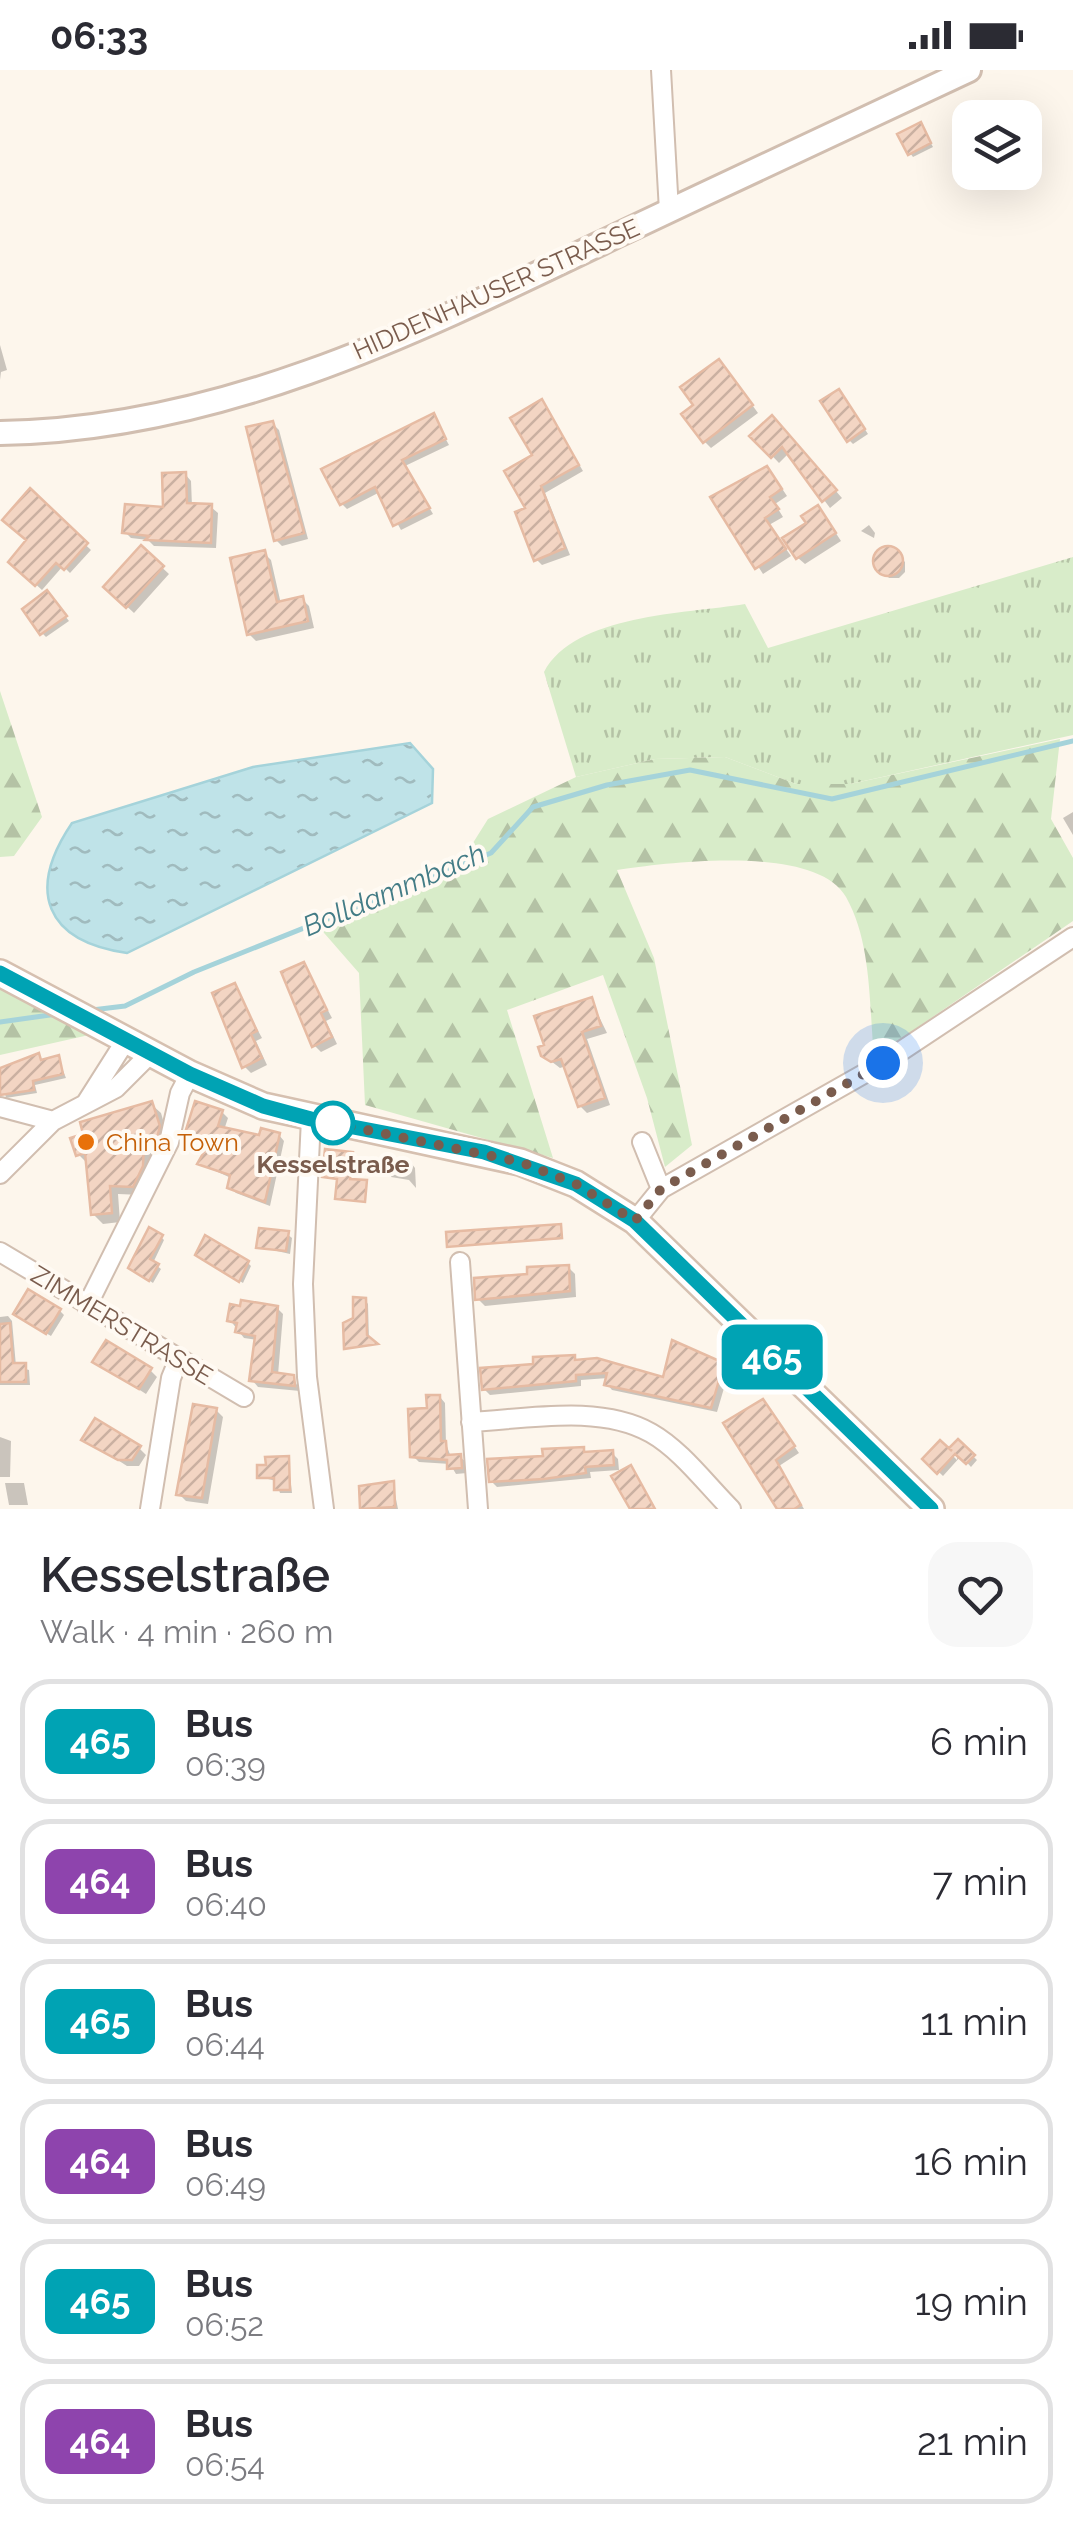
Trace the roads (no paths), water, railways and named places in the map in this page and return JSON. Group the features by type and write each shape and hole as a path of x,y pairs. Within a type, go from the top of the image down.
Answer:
{"main road":[{"path":"0,973 150,1054 263,1106 520,1162 576,1184 635,1221 932,1509"}],"street":[{"path":"661,70 670,211"},
{"name":"HIDDENHAUSER STRASSE","path":"0,433 126,424 266,389 417,328 969,70"},
{"path":"635,1221 661,1189 883,1063 1073,937"},
{"path":"85,1104 120,1036"},
{"path":"0,1174 53,1121 116,1088 150,1054"},
{"path":"87,1306 170,1142 180,1093 190,1074"},
{"path":"0,1107 53,1121"},
{"path":"311,1119 303,1284 306,1376 324,1509"},
{"path":"642,1142 661,1189"},
{"name":"ZIMMERSTRASSE","path":"0,1252 244,1397"},
{"path":"460,1262 478,1509"},
{"path":"150,1509 171,1378 178,1360"},
{"path":"471,1422 587,1417 639,1428 664,1442 730,1509"}],"water":[{"path":"410,743 433,769 432,803 127,953 77,937 61,925 52,909 48,891 50,870 72,823 253,767"}],"waterway":[{"name":"Bolldammbach","path":"92,1010 125,1006 194,972 491,853 533,807 607,785 690,770 832,799 1073,741"},
{"name":"Bolldammbach","path":"0,1022 57,1014"}],"place":[{"name":"Kesselstraße","path":"333,1123"},
{"name":"China Town","path":"86,1142"}]}
